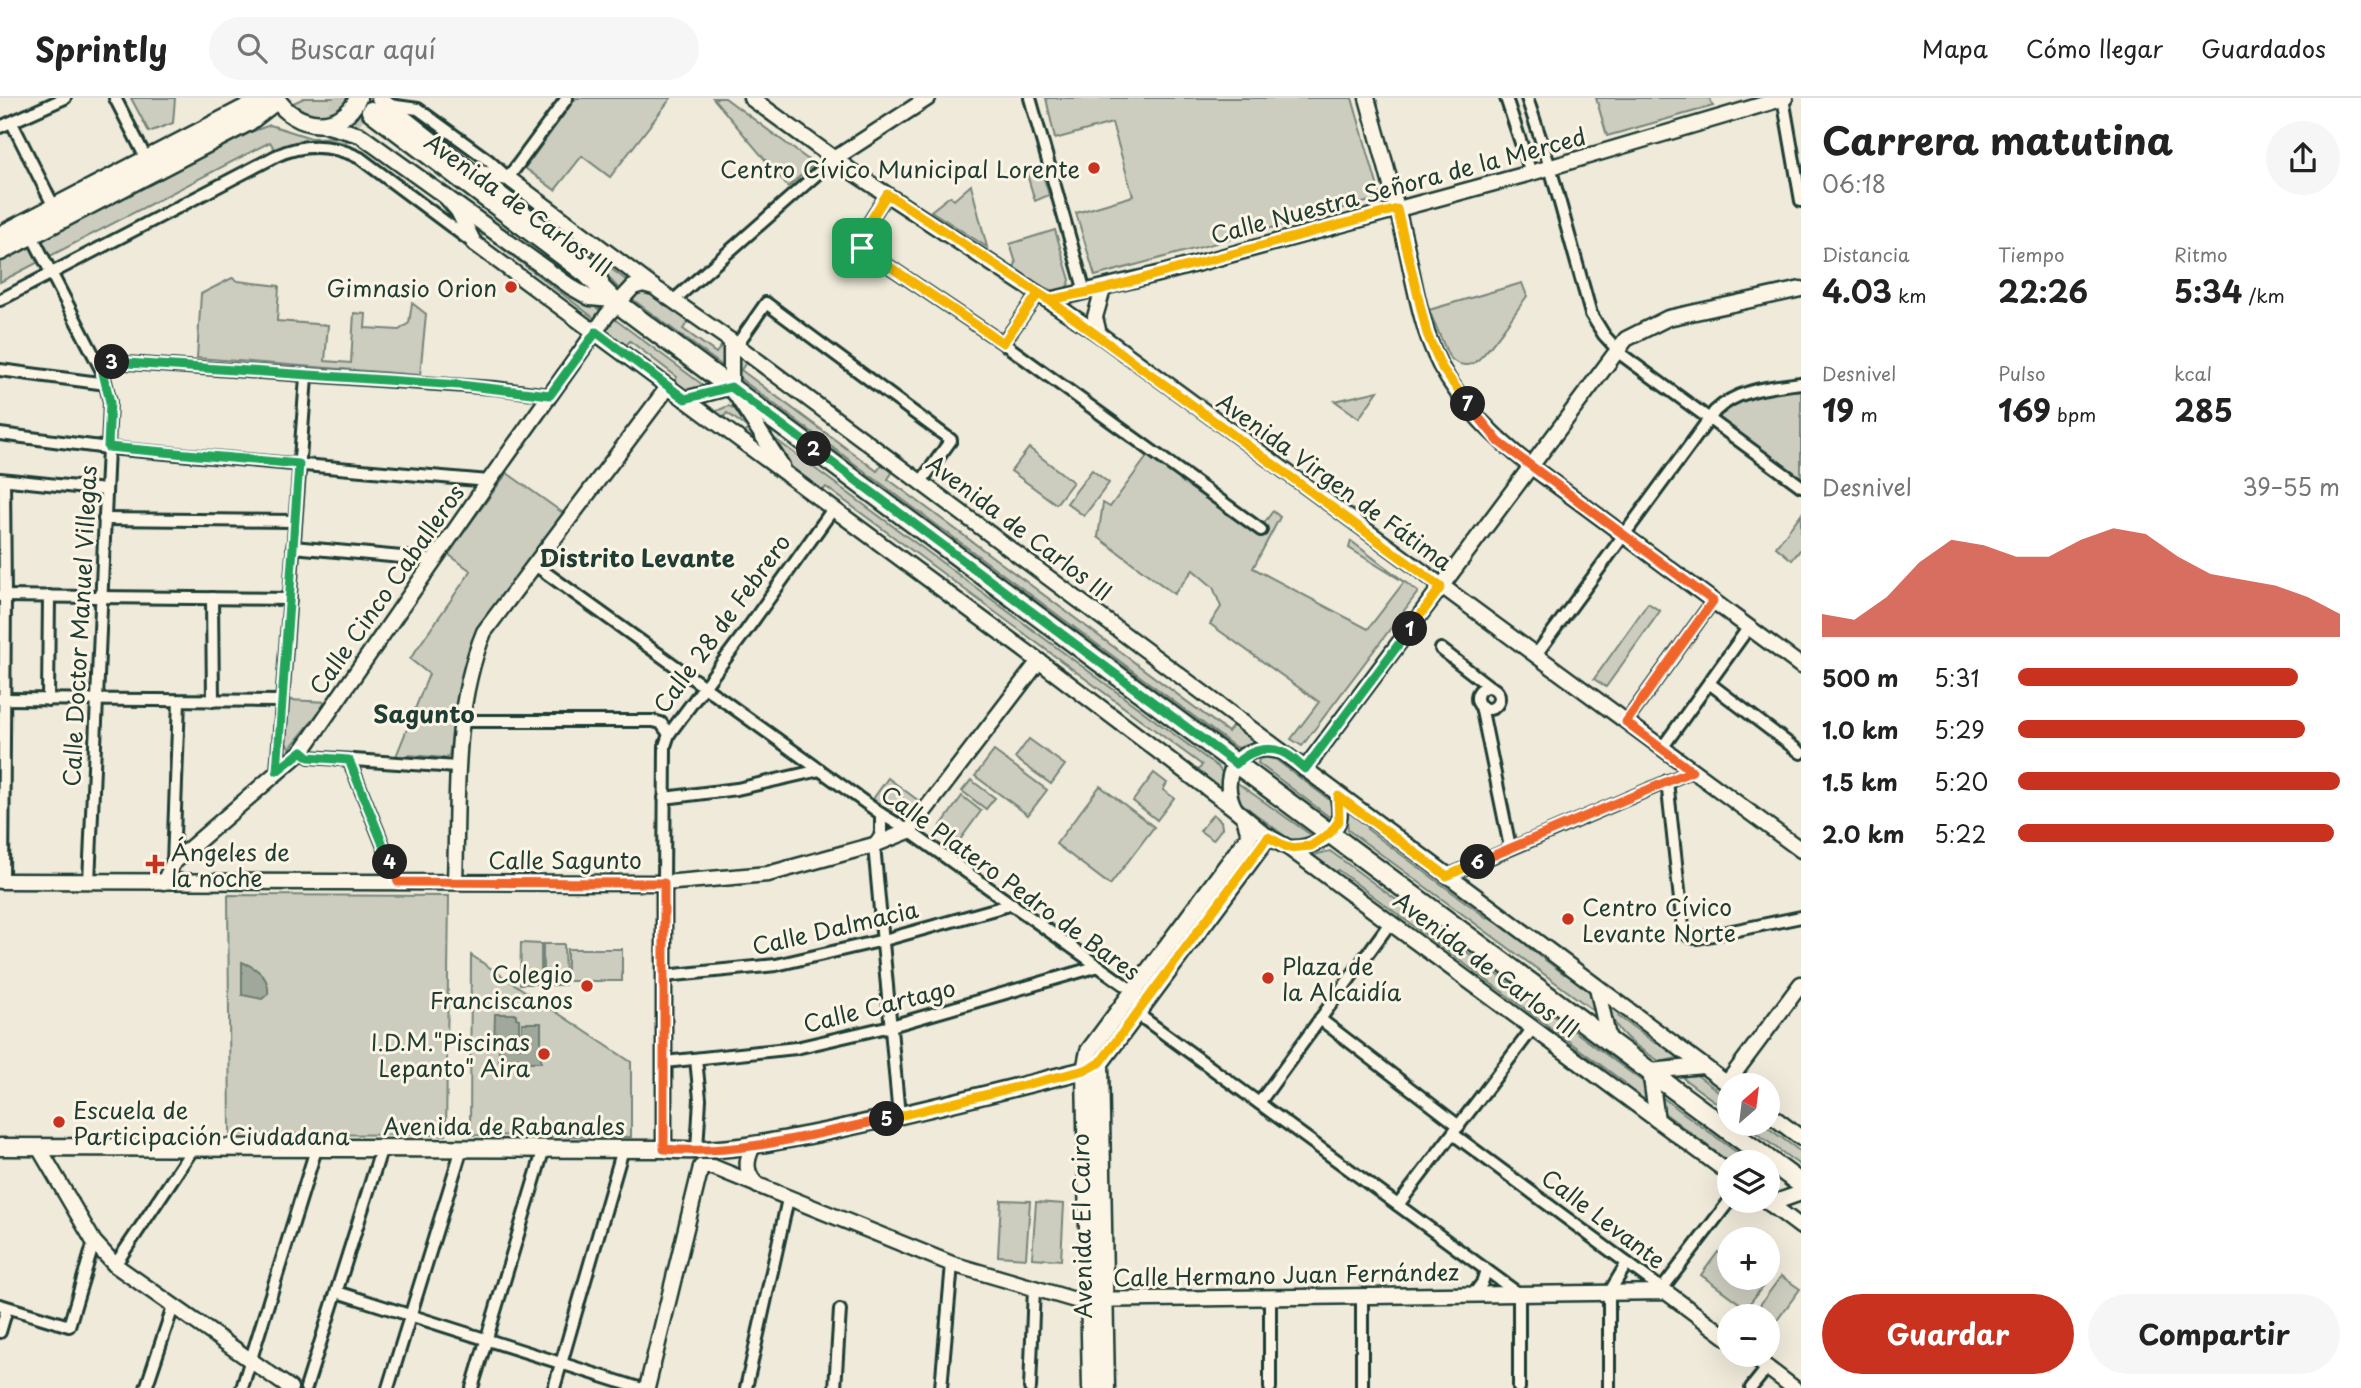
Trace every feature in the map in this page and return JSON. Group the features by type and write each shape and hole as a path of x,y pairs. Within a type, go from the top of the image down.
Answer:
{"main road":[{"path":"277,99 295,118 321,124 335,121 346,114 358,98"},
{"path":"57,214 147,160 243,110 277,99"},
{"path":"0,236 29,228 249,121 277,99"},
{"name":"Avenida de Carlos III","path":"375,109 587,288 615,301 1801,1184"},
{"path":"0,251 29,228"},
{"name":"Avenida El Cairo","path":"1107,1388 1097,1299 1085,1070 1089,1051 1247,839 1250,834 1241,815"},
{"path":"1085,1070 1100,1063 1268,837"},
{"name":"Avenida El Cairo","path":"1091,1388 1097,1299 1100,1063"},
{"name":"Avenida de Rabanales","path":"0,1147 664,1149 694,1156 899,1116 1085,1070"}],"street":[{"path":"0,127 50,102 65,98"},
{"path":"115,98 147,160"},
{"path":"508,178 567,98"},
{"name":"Avenida Virgen de Fátima","path":"751,98 834,159 1099,334 1801,849"},
{"path":"674,300 834,159 928,98"},
{"path":"1030,98 1085,292"},
{"path":"1367,98 1427,334 1442,368 1484,425 1499,442 1801,666"},
{"path":"1506,98 1531,173"},
{"path":"1527,98 1550,167 1591,314 1617,350 1801,486"},
{"path":"1784,98 1801,201"},
{"name":"Calle Nuestra Señora de la Merced","path":"1044,297 1103,289 1531,173 1784,98"},
{"name":"Avenida de Carlos III","path":"375,109 418,109 1717,1076"},
{"name":"Avenida de Carlos III","path":"375,109 469,171 590,265 615,301"},
{"path":"12,123 57,214"},
{"name":"Avenida de Carlos III","path":"321,124 360,135 571,287 590,298 615,301"},
{"name":"Avenida de Carlos III","path":"52,274 276,156 300,148 324,147 346,151 360,158 1040,661 1268,837 1289,848 1717,1164"},
{"name":"Avenida de Carlos III","path":"469,171 508,178"},
{"path":"887,194 859,239 862,248 1003,343 1261,530"},
{"name":"Avenida de Carlos III","path":"446,197 458,211 474,243"},
{"name":"Calle Doctor Manuel Villegas","path":"29,228 103,373 110,402 104,490 89,882"},
{"path":"0,300 52,274"},
{"name":"Avenida de Carlos III","path":"596,332 615,301 633,287 643,284 656,288"},
{"path":"1099,334 1095,317 1103,289"},
{"path":"1305,769 1630,336 1668,318 1801,289"},
{"path":"1003,343 1044,297"},
{"path":"685,399 731,387 734,344 766,303 951,440 920,483"},
{"name":"Calle Cinco Caballeros","path":"164,882 173,863 302,751 596,332"},
{"path":"0,370 99,383 112,362 495,388 550,395"},
{"path":"277,771 306,376"},
{"path":"1535,656 1722,405 1745,393 1801,383"},
{"path":"455,881 457,767 462,721 473,663 484,632 668,387"},
{"name":"Avenida de Carlos III","path":"731,387 788,475"},
{"path":"0,434 108,447 489,481"},
{"path":"2,881 2,480 104,490"},
{"name":"Calle 28 de Febrero","path":"664,1149 664,746 669,734 833,509"},
{"path":"104,519 295,521"},
{"path":"293,548 434,560"},
{"name":"Calle Platero Pedro de Bares","path":"535,565 1133,991 1143,1018 1519,1294"},
{"path":"3,596 290,599"},
{"path":"48,700 49,596"},
{"path":"212,598 213,701"},
{"path":"1626,722 1713,601"},
{"path":"1662,748 1749,627"},
{"path":"1441,649 1498,693 1499,700 1492,708 1481,706"},
{"path":"909,831 1040,661"},
{"path":"1709,683 1801,753"},
{"path":"1490,687 1483,688 1478,694 1478,701 1510,847"},
{"path":"2,699 282,701"},
{"path":"173,863 179,701"},
{"path":"462,721 653,721 661,723 669,734"},
{"path":"1241,815 1229,797 1227,787 1228,777 1236,764 1244,755 1262,749 1282,751"},
{"path":"302,751 309,757 457,767"},
{"path":"349,760 398,882"},
{"path":"664,797 737,789 820,770"},
{"path":"1447,876 1692,771"},
{"path":"1667,781 1683,927 1688,936 1698,938 1801,917"},
{"path":"1289,848 1311,846 1330,833 1339,821 1338,796"},
{"path":"881,814 881,834 874,845 899,1116"},
{"name":"Calle Sagunto","path":"2,881 664,883 768,874 874,845 909,831"},
{"name":"Calle Dalmacia","path":"664,976 776,965 884,940 1013,904"},
{"path":"1259,1103 1390,923"},
{"name":"Calle Cartago","path":"665,1062 796,1048 891,1026 1099,967"},
{"path":"1736,1073 1801,984"},
{"name":"Avenida de Carlos III","path":"1597,987 1609,1041"},
{"name":"Calle Levante","path":"1320,1019 1456,1130 1717,1330"},
{"path":"1398,1205 1533,1028"},
{"path":"648,1388 694,1156 699,1099 696,1059"},
{"path":"1657,1120 1650,1071 1703,1066"},
{"path":"1780,1123 1801,1138"},
{"path":"242,1388 317,1146"},
{"path":"753,1146 747,1158 747,1168 750,1178 759,1187"},
{"path":"115,1265 194,1147"},
{"path":"306,1388 382,1147"},
{"path":"39,1148 94,1241 115,1265 290,1388"},
{"path":"388,1388 462,1148"},
{"path":"472,1388 544,1148"},
{"path":"554,1388 623,1149"},
{"name":"Calle Hermano Juan Fernández","path":"694,1156 759,1187 952,1264 1075,1300 1664,1291"},
{"path":"1780,1199 1801,1193"},
{"path":"746,1388 788,1199"},
{"path":"1780,1211 1801,1227"},
{"path":"1664,1291 1721,1213"},
{"path":"0,1332 4,1307 69,1326 94,1241"},
{"path":"941,1388 952,1264"},
{"path":"1609,1388 1608,1293 1628,1264"},
{"path":"1474,1294 1482,1283 1486,1270"},
{"path":"1030,1388 1034,1288"},
{"path":"337,1292 639,1388"},
{"path":"1519,1294 1519,1388"},
{"path":"1362,1296 1362,1388"},
{"path":"1270,1297 1270,1388"},
{"path":"146,1388 173,1307"},
{"path":"835,1388 840,1310"},
{"path":"1751,1388 1767,1368 1794,1388"}],"shaded area":[{"path":"131,98 175,98 173,123 149,132"},
{"path":"304,98 349,98 336,111 314,116 291,104"},
{"path":"576,98 671,98 610,177 582,156 555,190 525,168"},
{"path":"713,98 725,98 814,164 788,187"},
{"path":"1046,98 1352,98 1381,198 1095,276 1076,213 1133,196 1112,123 1055,139"},
{"path":"1596,98 1709,98 1713,106 1607,136"},
{"path":"270,125 311,138 346,137 346,143 310,141 275,150 270,142 0,282 0,261 251,132"},
{"path":"1040,166 1049,195 1035,201 1026,171"},
{"path":"486,179 513,186 509,192 630,283 620,290 598,266"},
{"path":"971,185 987,247 931,211 950,196 954,200"},
{"path":"467,216 588,304 603,311 598,321 483,234 478,240"},
{"path":"1055,230 1070,280 1066,288 1060,291 1044,287 1014,267 1016,263 1010,244"},
{"path":"232,278 279,286 277,321 328,325 325,361 351,363 354,313 366,314 365,328 399,330 409,323 412,303 426,314 420,375 197,358 201,294"},
{"path":"1522,283 1527,296 1485,353 1468,365 1458,364 1453,360 1448,355 1429,310"},
{"path":"641,291 653,292 690,319 683,329 716,353 722,345 725,351 724,367 628,296"},
{"path":"613,318 707,388 684,394 672,384 677,377 630,341 623,348 606,332 610,319"},
{"path":"739,355 747,361 741,370 877,471 884,462 894,470 888,479 1228,732 1235,723 1259,743 1235,747 742,380 738,375"},
{"path":"1801,387 1801,478 1720,420 1720,416 1747,396"},
{"path":"1378,391 1359,418 1335,401"},
{"path":"728,406 740,412 765,449 742,437 748,428 727,413 721,421 712,413"},
{"path":"763,430 1218,767 1224,775 1223,794 1196,774 1202,765 826,487 820,494 784,460"},
{"path":"1029,448 1073,482 1056,504 1011,471"},
{"path":"1149,454 1262,526 1273,511 1280,517 1253,568 1368,629 1404,582 1349,548 1351,541 1418,592 1302,746 1291,739 1319,702 1210,624 1221,607 1213,587 1193,570 1174,594 1098,537 1103,503 1110,507"},
{"path":"1092,470 1109,483 1084,516 1067,503"},
{"path":"507,473 563,513 479,626 463,674 449,756 408,755 395,759 429,674 410,659 471,571 448,554"},
{"path":"1801,514 1801,549 1792,560 1776,547"},
{"path":"1648,603 1660,611 1606,687 1594,679"},
{"path":"288,700 328,702 290,748 286,743"},
{"path":"1029,739 1065,765 1051,784 1015,758"},
{"path":"994,751 1047,790 1028,815 975,776"},
{"path":"1269,757 1331,801 1333,817 1328,816 1258,763 1259,759"},
{"path":"1154,773 1167,783 1163,790 1174,798 1157,820 1133,801"},
{"path":"888,778 923,804 916,812 910,816 898,816 873,799"},
{"path":"971,780 995,798 986,809 962,791"},
{"path":"1236,782 1311,835 1310,839 1293,842 1238,801"},
{"path":"1100,786 1154,827 1110,885 1056,844"},
{"path":"962,796 981,811 959,841 940,827"},
{"path":"1348,808 1371,824 1367,829 1487,918 1492,913 1517,933 1528,947 1564,974 1576,976 1595,990 1597,1013 1348,830"},
{"path":"1213,814 1221,821 1222,828 1213,840 1200,831"},
{"path":"1330,851 1642,1081 1646,1089 1646,1104 1621,1090 1625,1083 1338,870 1333,875 1310,856"},
{"path":"228,895 449,896 446,1135 230,1134"},
{"path":"521,943 541,944 541,984 520,984"},
{"path":"543,944 564,944 565,985 543,985"},
{"path":"567,949 622,949 622,981 567,981"},
{"name":"I.D.M.\"Piscinas Lepanto\" Aira","path":"471,955 631,1062 631,1137 470,1135"},
{"path":"242,962 253,967 265,978 268,994 262,999 242,995"},
{"path":"1608,1000 1622,1011 1618,1016 1655,1043 1659,1039 1681,1057 1661,1062 1634,1044 1613,1020"},
{"path":"495,1014 516,1014 519,1019 519,1047 522,1047 522,1023 541,1023 541,1062 499,1062 499,1046 494,1046"},
{"path":"1694,1073 1717,1090 1717,1103 1684,1079 1685,1075"},
{"path":"1660,1097 1734,1150 1717,1150 1717,1153 1659,1109"},
{"path":"1760,1136 1779,1136 1801,1152 1801,1166 1780,1150"},
{"path":"1001,1200 1030,1201 1026,1258 998,1256"},
{"path":"1036,1202 1064,1204 1061,1260 1032,1258"},
{"path":"1717,1253 1717,1287 1701,1275"},
{"path":"1780,1277 1800,1289 1780,1316 1780,1304 1761,1304 1771,1290 1780,1290"},
{"path":"1721,1290 1760,1290 1749,1304 1741,1304"}],"tunnel":[{"path":"334,98 363,120"}],"place":[{"name":"Centro Cívico Municipal Lorente","path":"1094,168"},
{"name":"Gimnasio Orion","path":"511,287"},
{"name":"Ángeles de la noche","path":"155,864"},
{"name":"Centro Cívico Levante Norte","path":"1568,919"},
{"name":"Plaza de la Alcaidía","path":"1268,978"},
{"name":"Colegio Franciscanos","path":"587,986"},
{"name":"I.D.M.\"Piscinas Lepanto\" Aira","path":"544,1054"},
{"name":"Escuela de Participación Ciudadana","path":"59,1122"}],"district":[{"name":"Distrito Levante","path":"637,557"},
{"name":"Sagunto","path":"424,713"}],"route":[{"path":"862,248 859,239 887,194 1049,300 1103,289 1397,209 1427,334 1442,368 1484,425 1499,442 1713,601 1626,722 1692,771 1447,876 1338,796 1339,821 1330,833 1311,846 1289,848 1268,837 1100,1063 1085,1070 899,1116 753,1146 685,1151 664,1149 664,883 398,882 349,760 309,757 302,751 277,771 299,464 108,447 110,402 103,373 112,362 460,385 550,395 596,332 685,399 731,387 1236,764 1244,755 1262,749 1282,751 1305,769 1441,587 1099,334 1049,300 1038,294 1003,343 862,248"}]}
